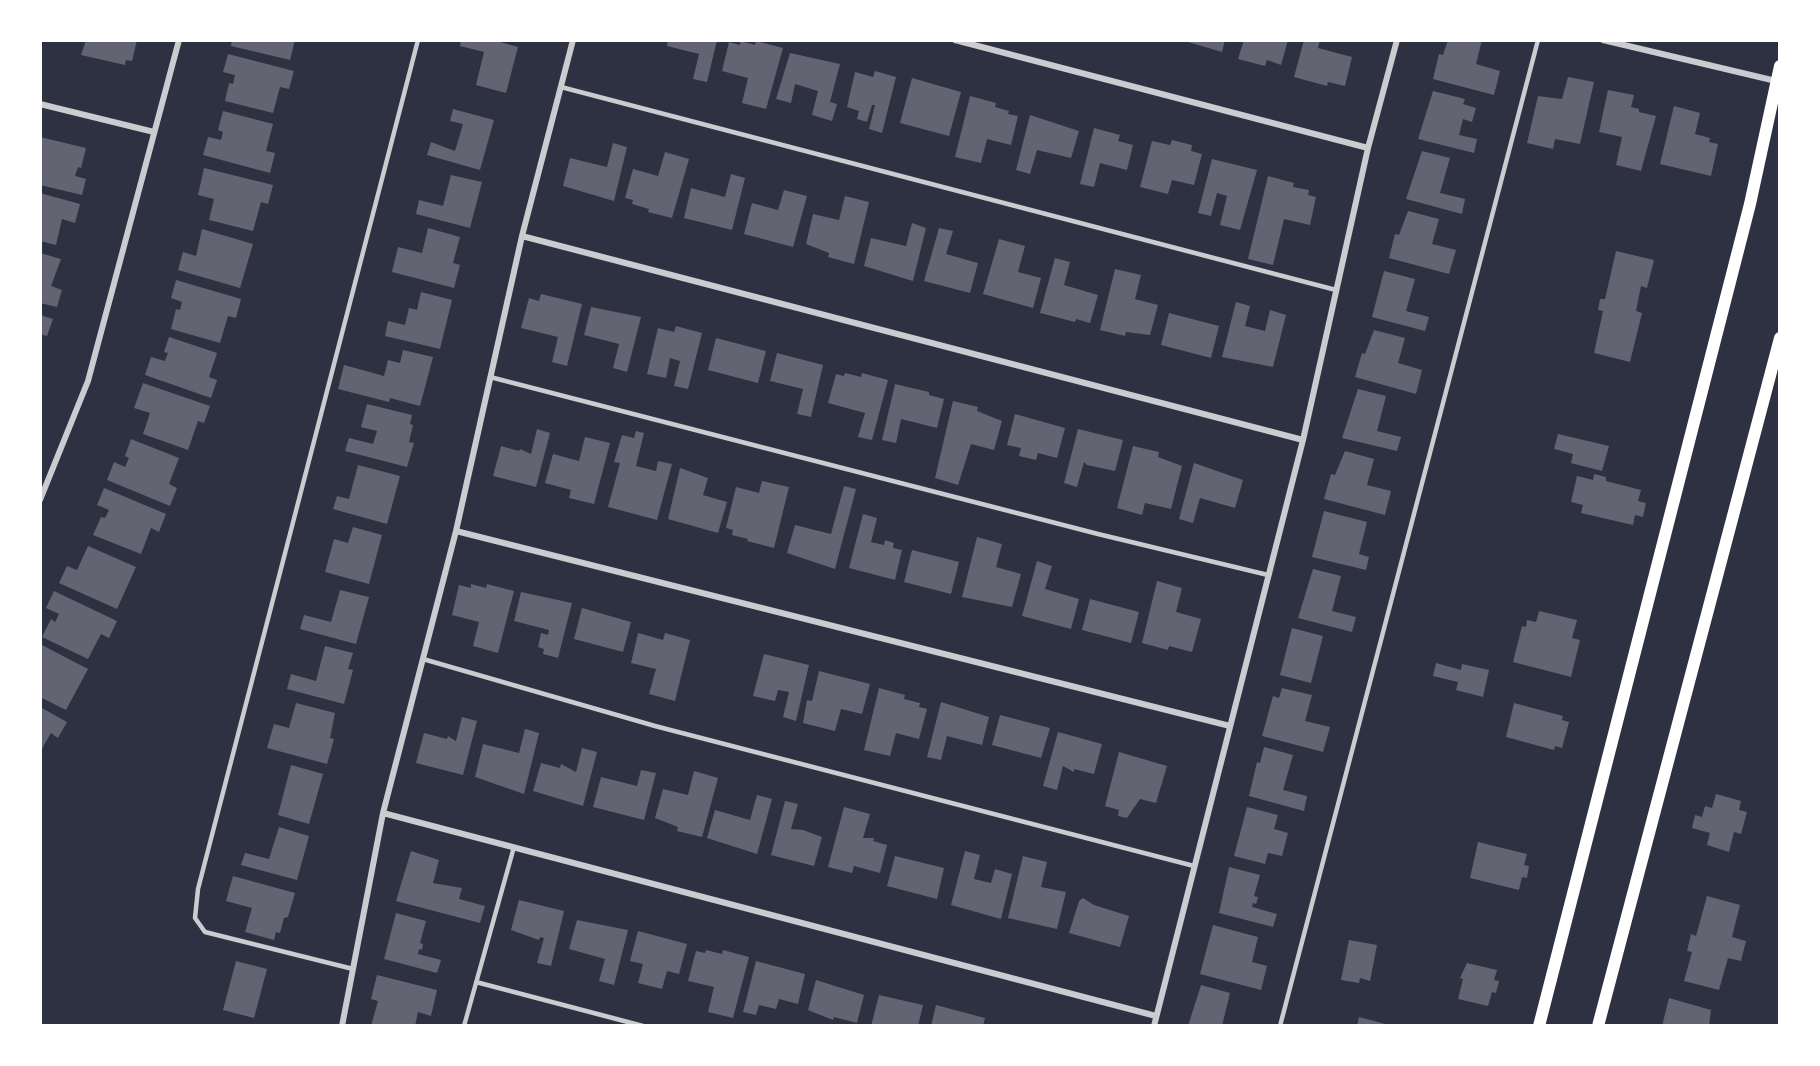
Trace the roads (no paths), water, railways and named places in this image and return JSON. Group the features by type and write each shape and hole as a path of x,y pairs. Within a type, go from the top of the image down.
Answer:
{"main road":[{"path":"1539,1026 1750,204 1778,82 1779,66"},
{"path":"1598,1026 1779,338"}],"street":[{"path":"40,500 88,381 179,40"},
{"path":"342,1026 383,813 456,531 522,236 573,40"},
{"path":"955,40 1368,148"},
{"path":"1154,1026 1303,440 1368,148 1397,40"},
{"path":"1603,40 1778,82"},
{"path":"40,104 154,132"},
{"path":"522,236 1303,440"},
{"path":"456,531 1230,726"},
{"path":"383,813 1156,1016"}],"lane":[{"path":"353,969 205,932 195,918 198,889 418,40"},
{"path":"1280,1026 1538,40"},
{"path":"561,87 1336,290"},
{"path":"490,377 1098,534 1268,574"},
{"path":"423,659 655,726 1194,866"},
{"path":"464,1026 514,847"},
{"path":"476,982 643,1026"}]}
